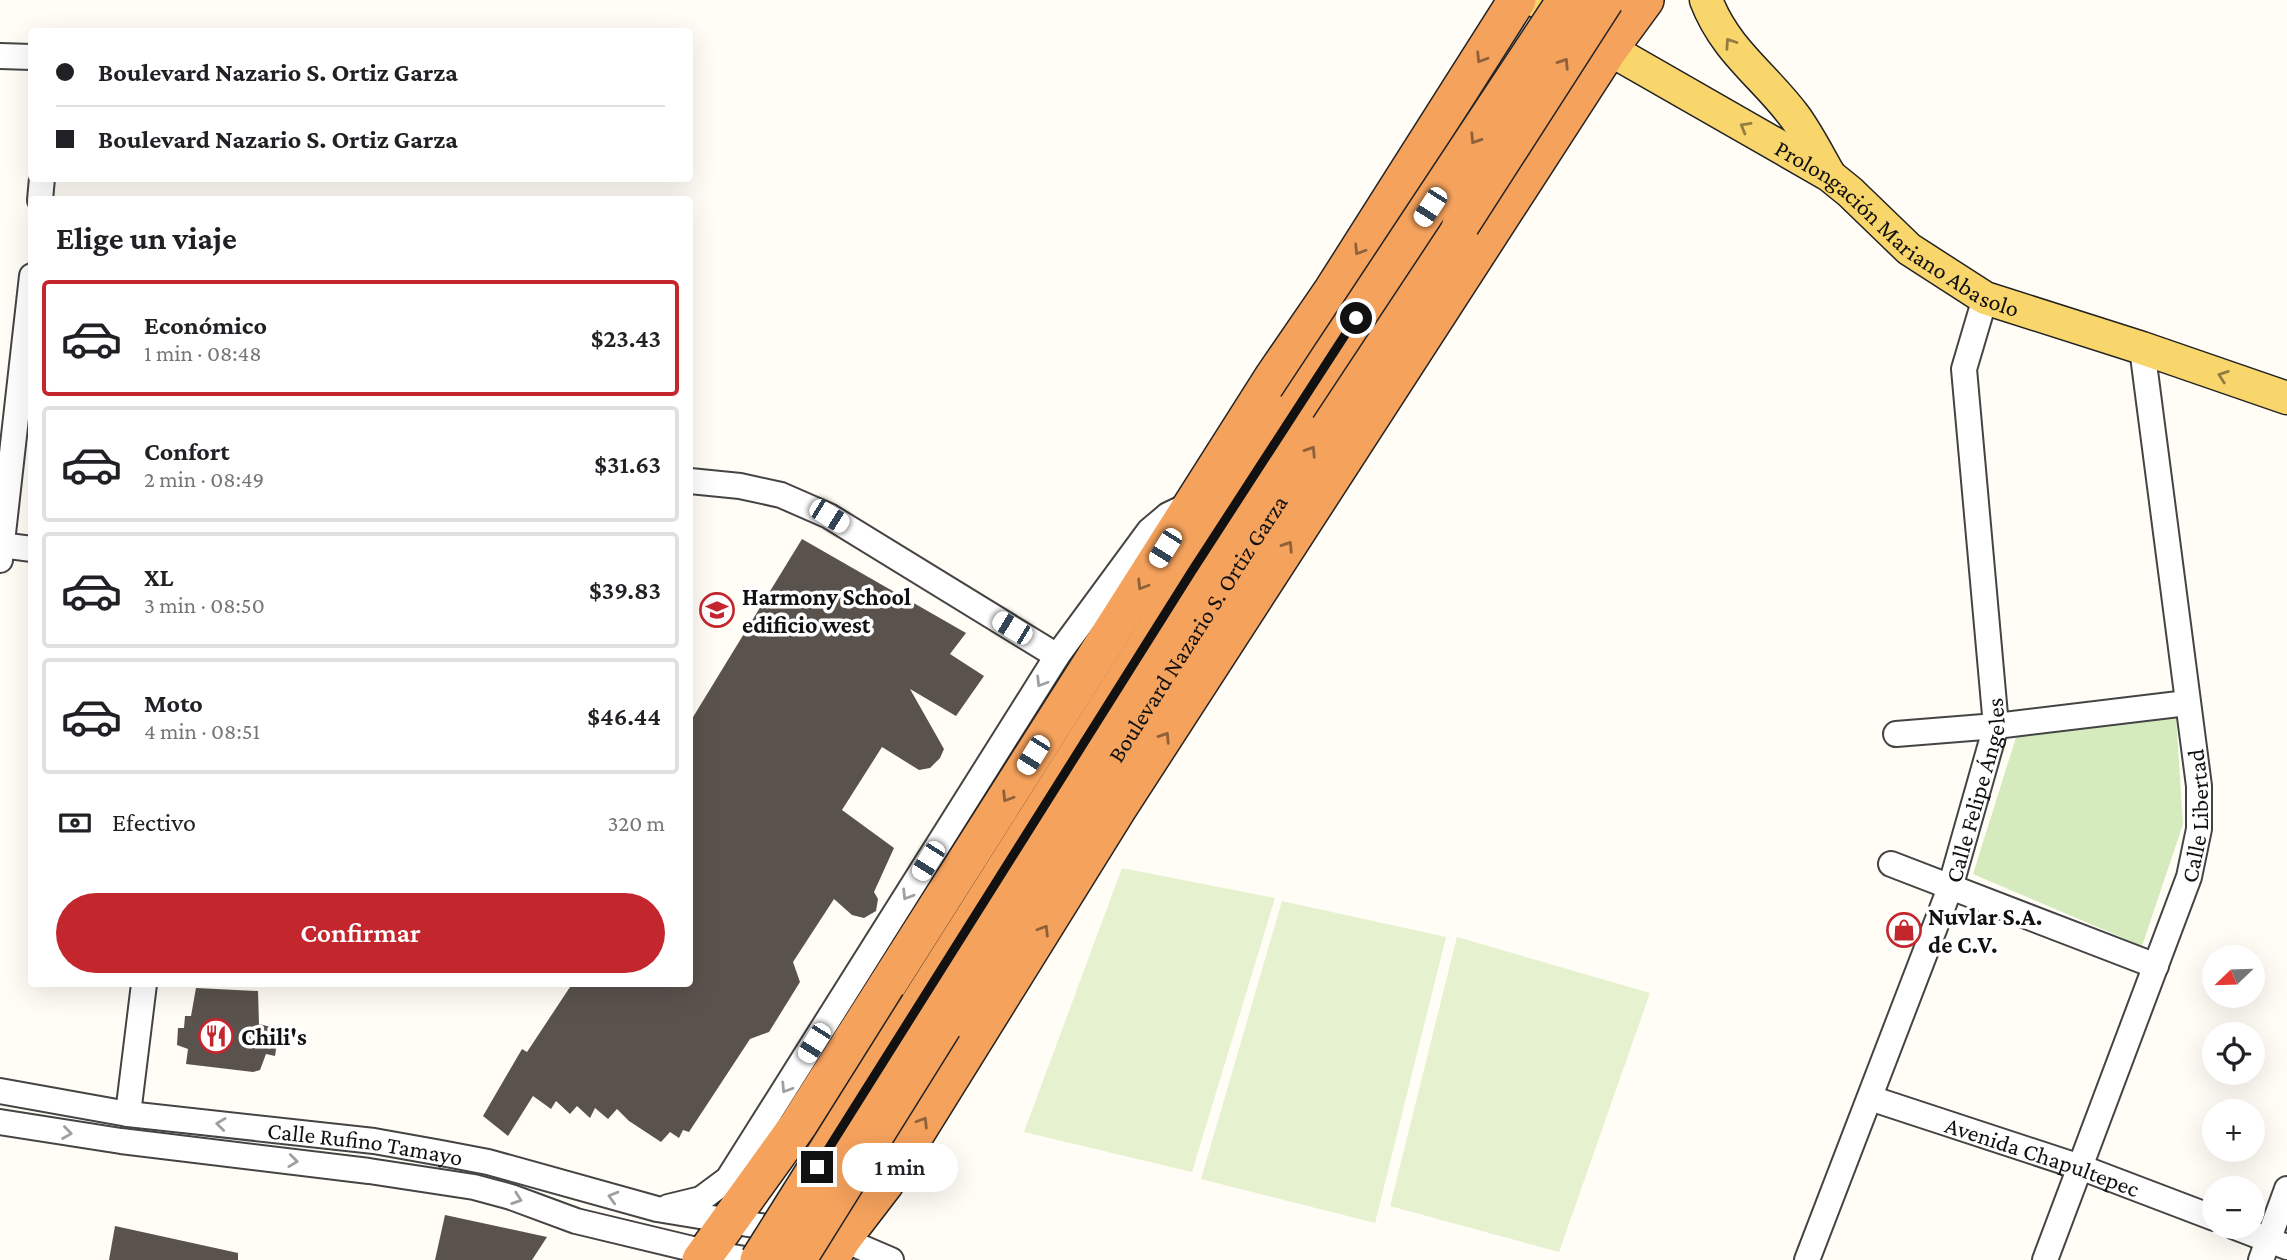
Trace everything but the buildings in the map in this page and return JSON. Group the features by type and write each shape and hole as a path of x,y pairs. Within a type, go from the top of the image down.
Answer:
{"highway":[{"path":"703,1256 799,1124 1274,376 1333,290 1517,0"},
{"name":"Boulevard Nazario S. Ortiz Garza","path":"797,1260 931,1015 1192,571 1566,0"},
{"name":"Boulevard Nazario S. Ortiz Garza","path":"759,1260 1125,740 1605,0"},
{"path":"836,1249 885,1183 1118,808 1609,49 1645,0"},
{"path":"1192,571 1217,501 1317,327 1333,290"},
{"path":"1118,808 1125,740"},
{"path":"799,1124 808,1145 822,1163 839,1175 864,1182 885,1183"}],"main road":[{"name":"Prolongación Mariano Abasolo","path":"1535,0 1609,49 1829,175 1909,249 1986,298 2287,398"},
{"path":"1706,0 1713,18 1735,52 1795,117 1829,175"}],"street":[{"path":"0,56 28,57"},
{"name":"Calle Felipe Ángeles","path":"1807,1260 1950,888 1996,726 1964,369 1986,298"},
{"path":"28,311 1,550 28,549"},
{"name":"Calle Libertad","path":"2046,1260 2189,877 2199,829 2199,786 2142,348"},
{"path":"693,481 740,486 781,495 829,516 1057,656"},
{"path":"657,1209 701,1199 728,1179 1057,656 1149,531 1168,515 1194,502"},
{"path":"1896,734 1996,726 2187,703"},
{"path":"1891,864 2156,966"},
{"path":"128,1114 144,987"},
{"name":"Calle Rufino Tamayo","path":"0,1091 128,1114 374,1141 441,1153 513,1169 657,1209 727,1222 891,1260"},
{"name":"Avenida Chapultepec","path":"1870,1098 2080,1167 2202,1213"},
{"name":"Calle Rufino Tamayo","path":"0,1122 121,1141 369,1171 474,1187 511,1197 576,1221 703,1256 750,1260"},
{"path":"2255,1239 2272,1249 2287,1189"}],"green space":[{"path":"2176,715 2183,824 2142,946 1973,874 2018,731"},
{"path":"1122,868 1275,898 1192,1172 1024,1132"},
{"path":"1282,901 1446,937 1375,1223 1201,1179"},
{"path":"1457,937 1650,993 1559,1252 1390,1206"}],"place":[{"name":"Harmony School edificio west","path":"717,610"},
{"name":"Nuvlar S.A. de C.V.","path":"1904,930"},
{"name":"Chili's","path":"216,1036"}],"route":[{"path":"817,1167 1192,571 1356,318"}]}
